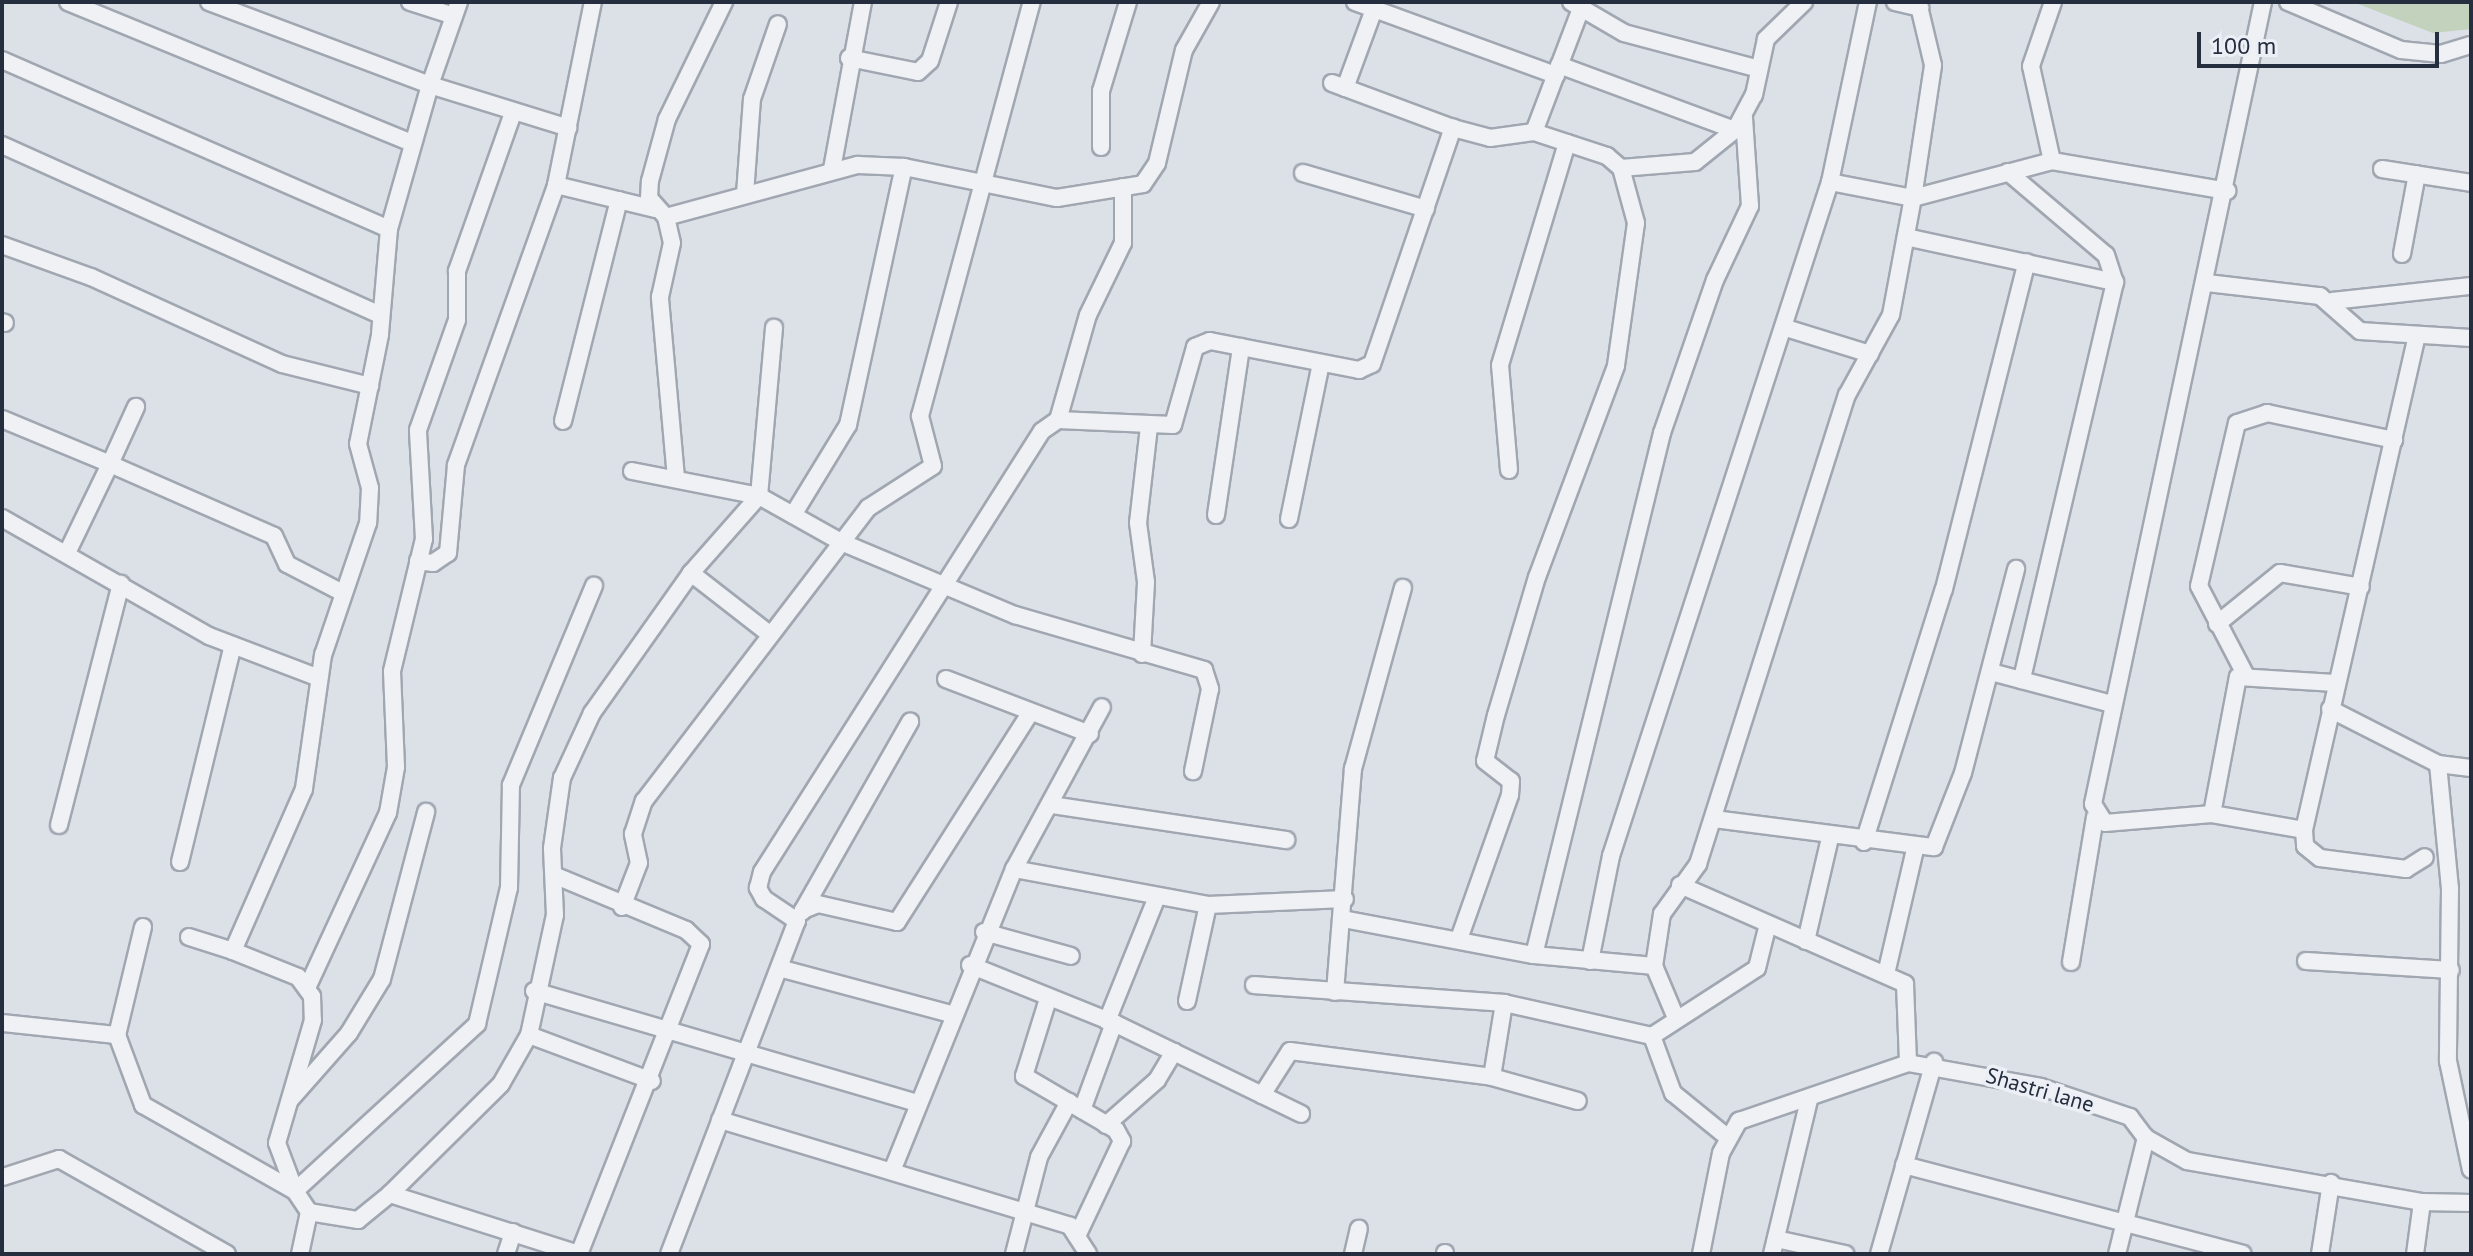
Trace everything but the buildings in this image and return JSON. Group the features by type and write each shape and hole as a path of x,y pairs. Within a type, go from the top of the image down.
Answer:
{"street":[{"path":"68,2 412,143"},
{"path":"209,2 430,85 569,128"},
{"path":"233,951 304,789 319,678 371,506 357,458 370,386 389,229 412,143 456,9 410,2"},
{"path":"418,561 433,563 448,553 456,465 556,185 593,2"},
{"path":"676,478 660,297 672,243 661,213 649,198 657,145 724,2"},
{"path":"832,169 849,58 863,2"},
{"path":"849,58 918,72 930,61 949,2"},
{"path":"622,907 639,863 635,818 768,633 868,508 933,466 920,416 1032,2"},
{"path":"1101,147 1101,91 1128,2"},
{"path":"556,185 661,213 745,194 832,169 904,167 1057,198 1123,187 1151,178 1184,50 1211,2"},
{"path":"1355,2 1558,70 1739,123"},
{"path":"1534,955 1662,433 1715,280 1750,206 1739,123 1773,28 1804,2"},
{"path":"1590,961 1611,856 1786,328 1830,182 1868,2"},
{"path":"1676,1018 1654,966 1662,914 1698,864 1847,395 1891,315 1933,65 1919,5 1895,2"},
{"path":"2052,161 2031,66 2053,2"},
{"path":"2071,962 2112,704 2227,191 2263,2"},
{"path":"2288,2 2401,50 2441,54 2471,45"},
{"path":"1534,132 1578,5 1624,33 1759,69"},
{"path":"1374,9 1339,85 1453,128 1490,138 1534,132 1567,143 1621,168 1695,162 1739,123"},
{"path":"745,194 752,99 778,24"},
{"path":"2,60 389,229"},
{"path":"300,1254 309,1212 295,1191 277,1143 284,1107 313,1020 307,988 388,813 396,767 392,671 425,517 418,430 457,320 457,271 513,113"},
{"path":"1058,420 1149,427 1180,418 1195,347 1210,341 1359,370 1372,364 1453,128"},
{"path":"1509,470 1500,365 1567,143"},
{"path":"2,145 378,314"},
{"path":"1830,182 1913,198 2052,161 2227,191"},
{"path":"793,515 848,425 904,167"},
{"path":"1459,939 1510,795 1511,781 1485,761 1496,715 1621,341 1636,223 1621,168"},
{"path":"2382,169 2471,183"},
{"path":"2008,172 2106,255 2115,282 2022,680"},
{"path":"1303,173 1426,209"},
{"path":"2402,254 2417,174"},
{"path":"800,915 764,899 758,888 762,872 947,586 1018,466 1058,420 1088,315 1123,243 1123,187"},
{"path":"563,421 619,200"},
{"path":"1906,237 2115,282"},
{"path":"2,245 91,277 282,364 370,386"},
{"path":"1864,842 1944,589 2027,262"},
{"path":"2207,283 2332,301 2471,286"},
{"path":"2332,301 2349,328 2471,338"},
{"path":"309,1212 358,1220 390,1194 501,1084 529,1035 534,991 555,915 554,812 562,778 592,713 691,573 759,496 774,328"},
{"path":"1786,328 1870,354"},
{"path":"2417,335 2361,587 2335,683 2304,830 2305,846 2320,858 2406,869 2425,857"},
{"path":"1216,515 1241,347"},
{"path":"1289,519 1321,363"},
{"path":"67,553 136,407"},
{"path":"2245,674 2199,586 2237,423 2267,413 2394,440"},
{"path":"2,419 274,536 287,564 343,593"},
{"path":"1142,654 1146,582 1138,523 1149,427"},
{"path":"632,471 759,496 841,542 947,586 1142,654 1204,670 1210,678 1193,771"},
{"path":"2,518 233,645 319,678"},
{"path":"1714,819 1915,849 1942,838 1991,672 2016,569"},
{"path":"691,573 768,633"},
{"path":"2217,624 2280,573 2361,587"},
{"path":"59,825 121,584"},
{"path":"295,1191 477,1024 509,888 511,785 594,586"},
{"path":"1335,992 1345,899 1353,769 1403,588"},
{"path":"180,862 233,645"},
{"path":"1991,672 2112,704"},
{"path":"2245,674 2335,683"},
{"path":"2212,814 2234,685 2245,674"},
{"path":"946,679 1090,734"},
{"path":"892,1171 984,932 1014,869 1052,805 1102,707"},
{"path":"2330,709 2438,764 2471,768"},
{"path":"800,915 818,904 897,922 1031,712"},
{"path":"669,1254 743,1054 800,915 910,722"},
{"path":"2438,764 2451,970 2448,1061 2471,1170"},
{"path":"1052,805 1286,840"},
{"path":"284,1107 349,1033 382,979 426,812"},
{"path":"2095,817 2123,825 2212,814 2304,830"},
{"path":"1806,941 1830,838"},
{"path":"1886,974 1915,849"},
{"path":"1014,869 1156,899 1208,905 1345,899"},
{"path":"390,1194 579,1254 652,1081 701,944 686,930 622,907 556,876"},
{"path":"1680,885 1886,974 1908,989 1911,1006 1908,1063"},
{"path":"1014,1254 1039,1157 1075,1106 1156,899"},
{"path":"1187,1001 1208,905"},
{"path":"1343,919 1534,955 1654,966"},
{"path":"1254,985 1504,1003 1652,1036 1757,968 1768,924"},
{"path":"143,927 117,1035 143,1105 295,1191"},
{"path":"984,932 1071,956"},
{"path":"189,937 233,951 307,988"},
{"path":"2306,961 2451,970"},
{"path":"970,965 1110,1022 1301,1114"},
{"path":"779,968 951,1014"},
{"path":"534,991 918,1103"},
{"path":"1048,999 1024,1076 1121,1135 1121,1147 1079,1232 1088,1254"},
{"path":"1492,1077 1504,1003"},
{"path":"2,1023 117,1035"},
{"path":"529,1035 652,1081"},
{"path":"1652,1036 1673,1093 1687,1111 1726,1136 1701,1254"},
{"path":"1262,1095 1290,1051 1492,1077 1578,1101"},
{"path":"1106,1125 1157,1080 1174,1052"},
{"path":"1879,1254 1934,1062"},
{"name":"Shastri lane","path":"1726,1136 1739,1121 1809,1100 1908,1063 1934,1062 2130,1117 2146,1138 2187,1161 2331,1183 2422,1202 2471,1203"},
{"path":"1809,1100 1774,1246 1845,1254"},
{"path":"720,1120 892,1171 1079,1232"},
{"path":"2117,1254 2146,1138"},
{"path":"3,1177 59,1159 227,1254"},
{"path":"1904,1165 2243,1254"},
{"path":"2320,1254 2331,1183"},
{"path":"2415,1254 2422,1202"},
{"path":"1353,1254 1359,1229"},
{"path":"506,1254 513,1232"}],"green space":[{"path":"2353,2 2471,2 2471,29 2433,33"}]}
